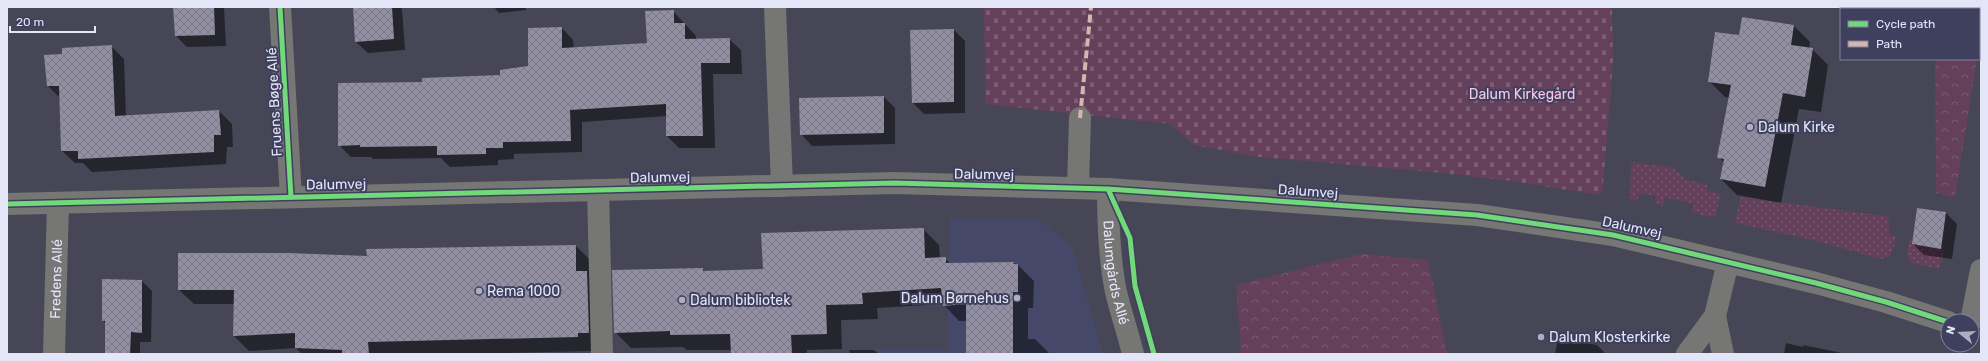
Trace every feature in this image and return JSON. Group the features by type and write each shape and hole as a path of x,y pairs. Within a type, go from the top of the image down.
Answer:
{"street":[{"name":"Fruens Bøge Allé","path":"280,7 291,197"},
{"path":"775,7 782,186"},
{"path":"1078,187 1080,118"},
{"name":"Dalumvej","path":"7,204 895,183 1078,187 1477,215 1613,235 1886,302 1940,319"},
{"name":"Dalumgårds Allé","path":"1108,189 1111,257 1116,292 1133,354"},
{"path":"598,190 602,354"},
{"name":"Fredens Allé","path":"54,354 58,203"},
{"path":"1688,354 1715,316 1728,262"},
{"path":"1973,313 1981,270"},
{"path":"1715,316 1723,354"}],"shaded area":[{"name":"Dalum Børnehus","path":"950,219 1039,220 1072,247 1103,354 875,354 875,349 947,349"}],"green space":[{"name":"Dalum Kirkegård","path":"984,7 1612,7 1613,61 1603,185 1600,195 1512,181 1433,172 1259,157 1194,145 1170,124 985,104"},
{"path":"1981,7 1980,26 1980,8 1934,8"},
{"path":"1935,60 1977,60 1955,197 1936,193"},
{"path":"1631,162 1673,168 1685,179 1707,185 1707,190 1720,194 1716,217 1705,216 1692,212 1694,204 1665,197 1663,206 1655,203 1656,196 1640,193 1637,201 1630,199"},
{"path":"1740,197 1886,216 1889,220 1889,234 1890,236 1895,235 1895,245 1890,256 1881,259 1813,240 1735,223"},
{"path":"1909,239 1913,240 1912,244 1941,249 1941,247 1946,247 1939,269 1912,263 1907,256"},
{"path":"1361,254 1428,260 1447,354 1238,354 1241,348 1236,285"}],"building":[{"path":"173,7 214,7 215,35 175,36"},
{"path":"353,7 392,7 394,39 355,42"},
{"path":"674,10 674,23 685,23 685,39 730,38 730,63 701,63 703,136 666,136 666,104 570,110 571,141 503,142 503,148 486,148 486,154 437,155 437,146 338,146 338,83 422,82 422,78 500,75 500,70 528,66 528,28 562,27 562,48 647,43 645,11"},
{"name":"Dalum Kirke","path":"1742,17 1794,25 1791,45 1813,48 1805,97 1783,93 1765,187 1720,179 1724,159 1717,158 1731,85 1708,82 1715,32 1739,35"},
{"path":"954,29 954,102 912,103 910,30"},
{"path":"112,45 115,116 219,110 221,135 214,135 214,152 78,159 78,151 61,151 59,86 47,86 44,55 62,54 62,48"},
{"path":"884,96 884,133 800,135 799,98"},
{"path":"1917,208 1946,212 1941,249 1912,244"},
{"path":"924,228 925,258 946,257 946,263 1014,262 1013,264 1018,264 1018,292 1013,292 1013,354 966,354 966,304 943,306 941,288 862,293 863,304 826,305 827,334 791,335 792,354 731,354 730,334 670,335 670,331 614,333 612,270 703,268 703,271 763,269 761,233"},
{"path":"576,245 576,271 587,271 589,333 578,333 578,337 368,342 369,354 342,354 342,350 295,348 295,333 233,336 234,290 178,290 178,253 288,253 367,256 366,249"},
{"path":"102,279 142,280 142,333 131,332 130,354 105,354 105,321 102,321"}],"marked path":[{"path":"1080,118 1091,7"}],"cycle path":[{"path":"280,7 291,197"},
{"path":"7,204 895,183 1108,189 1477,215 1613,235 1816,283 1886,302 1940,319"},
{"path":"1108,189 1130,238 1135,286 1154,354"}],"place":[{"name":"Dalum Kirke","path":"1750,127"},
{"name":"Rema 1000","path":"479,291"},
{"name":"Dalum Børnehus","path":"1017,298"},
{"name":"Dalum bibliotek","path":"682,300"},
{"name":"Dalum Klosterkirke","path":"1541,337"}]}
